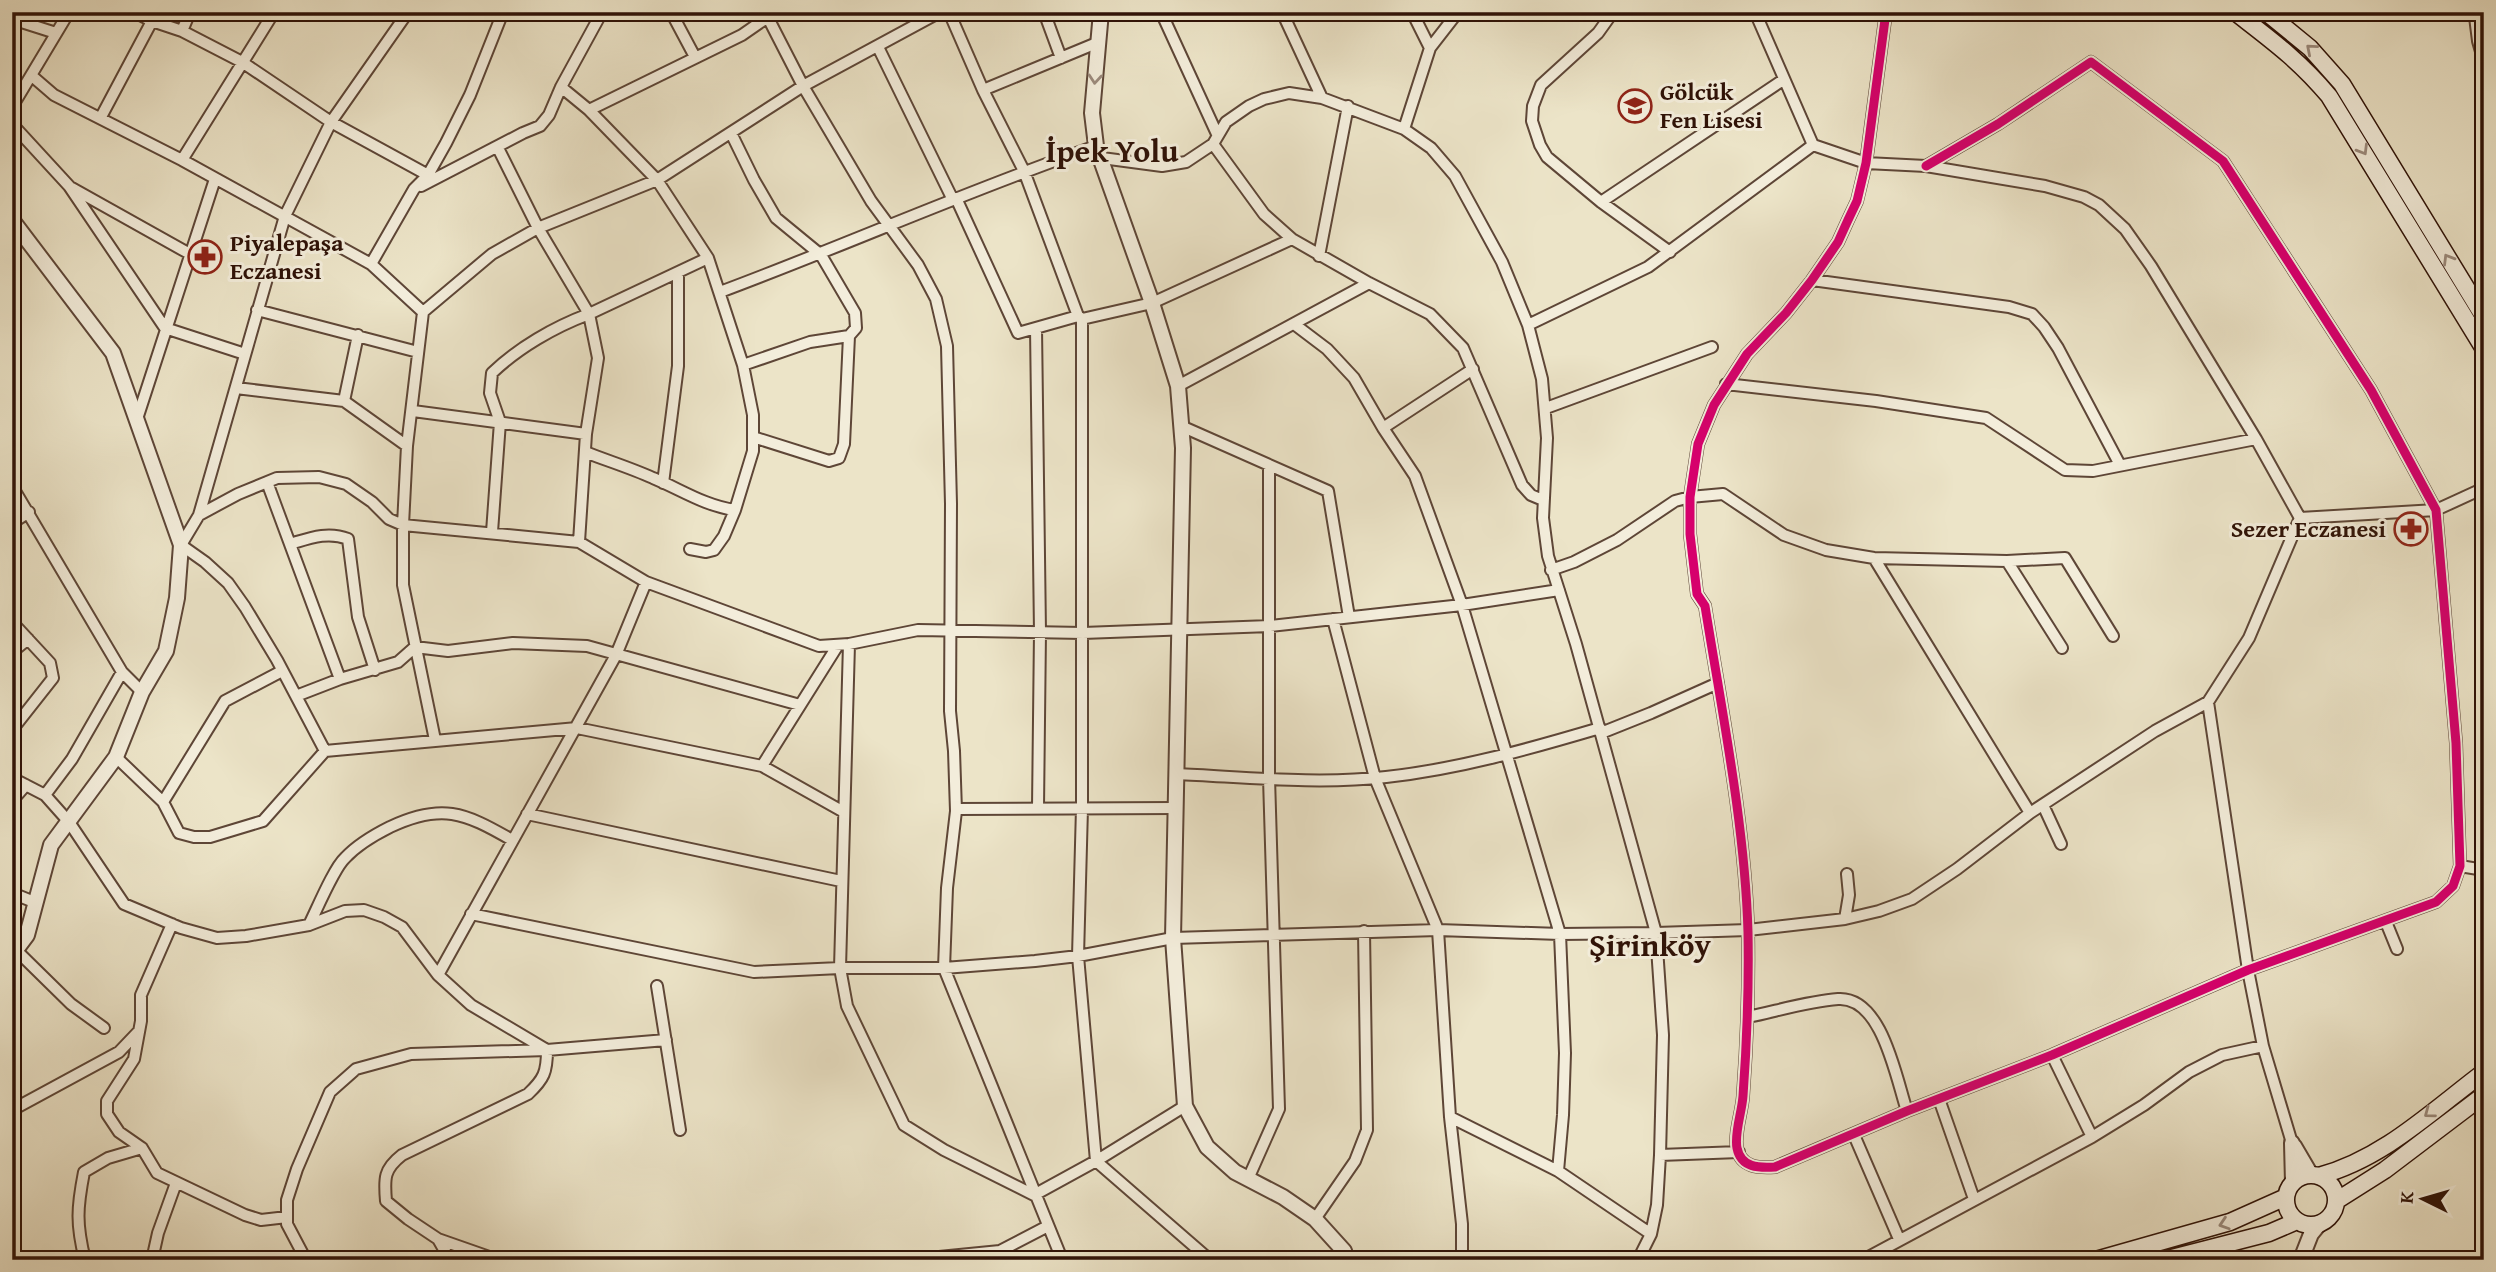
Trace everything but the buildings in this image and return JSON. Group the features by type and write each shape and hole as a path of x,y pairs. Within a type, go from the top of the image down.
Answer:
{"main road":[{"path":"2235,12 2284,48 2329,96 2484,349"},
{"path":"2266,12 2310,48 2342,84 2484,317"},
{"path":"2329,96 2342,84"},
{"path":"2348,125 2360,113"},
{"path":"2096,1260 2230,1222 2290,1190 2299,1178 2342,1170 2362,1161 2484,1072"},
{"path":"2336,1201 2385,1170 2484,1096"},
{"path":"2164,1260 2269,1233 2300,1222 2320,1223 2330,1216 2336,1201 2332,1185 2315,1175"},
{"path":"2290,1190 2289,1210 2300,1222"}],"street":[{"path":"12,106 68,12"},
{"path":"134,12 152,22 182,31 242,62 331,122 428,175"},
{"path":"182,31 190,12"},
{"path":"182,160 274,12"},
{"path":"181,545 199,516 285,216 331,122 408,12"},
{"path":"371,264 414,189 428,175 470,94 503,12"},
{"path":"414,189 540,126 549,115 561,87 602,12"},
{"path":"671,12 695,57"},
{"path":"435,740 403,585 407,446 423,312 492,254 538,228 657,180 803,86 940,12"},
{"path":"949,12 983,90 1024,171 1080,318 1083,632 1078,956 1096,1161 1206,1256"},
{"path":"1044,12 1060,58"},
{"path":"1101,12 1092,113 1099,152 1178,386 1183,448 1173,938 1185,1106 1207,1147 1234,1172 1283,1197 1315,1219 1341,1257"},
{"path":"1161,12 1215,139 1264,214 1292,239 1319,256 1430,314 1463,348 1522,485 1531,495 1543,500"},
{"path":"1282,12 1322,97"},
{"path":"1412,12 1430,48"},
{"path":"1404,129 1430,48 1458,12"},
{"path":"1613,12 1598,33 1541,85 1535,97 1532,114 1540,145 1547,157 1601,202 1670,252"},
{"path":"1755,12 1813,145 1866,163 1926,166 2072,193 2099,205 2112,215 2151,266 2256,439 2300,518"},
{"path":"1886,12 1866,163 1857,201 1849,220 1812,280 1786,313 1747,354 1714,405 1698,444 1690,497 1690,534 1697,594 1705,606 1742,854 1748,930 1748,1017 1737,1147 1741,1158 1754,1168 1775,1167 1907,1111 2052,1055 2248,970 2435,902 2453,886 2460,866 2456,743 2436,510 2371,390 2223,161 2091,62 1998,124 1926,166"},
{"path":"589,110 743,35 770,14 803,86 887,225 918,265 936,299 947,346 951,504 950,711 956,808 947,888 944,968 1060,1260"},
{"path":"2484,16 2476,17 2484,62"},
{"path":"12,19 56,33"},
{"path":"101,117 152,22"},
{"path":"983,90 1098,42"},
{"path":"878,47 955,199 1018,333 1152,303 1292,239"},
{"path":"32,76 54,95 182,160 371,264 423,312"},
{"path":"1601,202 1783,80"},
{"path":"561,87 589,110 657,180 708,258 743,365 753,415 753,452 724,536 714,550 706,552 690,549"},
{"path":"720,292 821,255 887,225 1024,171 1099,152 1150,166 1174,166 1197,157 1235,114 1264,99 1289,93 1322,97 1348,106 1404,129 1432,148 1455,176 1502,262 1528,325 1542,379 1546,408 1544,537 1551,570 1600,730 1656,933 1663,1035 1660,1155 1657,1205 1651,1234 1638,1260"},
{"path":"1319,256 1348,106"},
{"path":"12,124 69,186 165,328 246,354"},
{"path":"731,133 776,218 821,255 855,313 856,328 849,336 844,444 839,458 830,461 753,437"},
{"path":"1528,325 1648,267 1813,145"},
{"path":"498,148 538,228 589,314 598,358 586,434 579,542"},
{"path":"137,419 215,179"},
{"path":"69,186 190,254"},
{"path":"12,220 113,353 181,545 177,598 166,651 142,692 116,757 51,845 27,935 14,953 71,1004 104,1028"},
{"path":"492,532 500,422 490,393 492,373 507,358 569,322 708,258"},
{"path":"663,482 678,366 678,274"},
{"path":"1812,280 2009,307 2032,314 2045,327 2058,348 2120,465"},
{"path":"1178,386 1369,283"},
{"path":"257,310 418,352"},
{"path":"1294,324 1327,349 1354,378 1420,486 1462,605 1560,934 1565,1053 1558,1171"},
{"path":"1036,328 1041,632 1038,808"},
{"path":"344,401 358,335"},
{"path":"743,365 810,342 849,336"},
{"path":"1546,408 1712,347"},
{"path":"1383,428 1473,369"},
{"path":"1726,384 1876,401 1986,418 2065,470 2093,471 2256,439"},
{"path":"236,388 344,401 407,446"},
{"path":"412,411 586,434"},
{"path":"1181,426 1328,491 1349,617"},
{"path":"585,452 663,482 688,496 724,509 735,510"},
{"path":"1248,1179 1279,1109 1269,778 1269,464"},
{"path":"199,516 277,478 319,477 346,484 372,502 389,519 403,525 579,542 646,582 819,646 918,630 1083,632 1270,626 1462,605 1559,590"},
{"path":"267,482 340,679"},
{"path":"12,486 122,672 142,692"},
{"path":"2300,518 2436,510 2484,488"},
{"path":"1551,570 1574,562 1617,540 1675,501 1723,494 1784,535 1826,550 1874,558 2007,561 2065,558 2113,636"},
{"path":"12,523 29,512"},
{"path":"471,914 754,972 840,968 944,968 1078,956 1173,938 1438,930 1560,934 1656,933 1748,930 1845,919 1880,911 1912,899 1957,869 2030,813 2155,731 2208,702 2249,638 2300,518"},
{"path":"290,544 326,534 336,534 348,539 358,617 375,670"},
{"path":"181,545 228,583 245,607 325,751"},
{"path":"1874,558 2030,813"},
{"path":"2007,561 2062,648"},
{"path":"438,975 616,655 646,582"},
{"path":"1333,619 1375,778 1438,930 1450,1117 1462,1224 1462,1260"},
{"path":"12,622 50,663 53,678 12,730"},
{"path":"12,652 28,639"},
{"path":"296,696 340,679 398,662 415,647 448,651 513,643 587,646 800,705"},
{"path":"762,766 800,705 844,644"},
{"path":"844,644 840,968 846,1006 904,1125 944,1150 1034,1195"},
{"path":"163,802 225,701 282,671"},
{"path":"45,794 72,759 122,672"},
{"path":"1177,774 1269,778 1375,778 1445,768 1507,755 1600,730 1651,713 1717,682"},
{"path":"2208,702 2248,970 2263,1046 2292,1143 2315,1175"},
{"path":"116,757 163,802 179,833 194,837 236,830 263,821 325,751 577,728 762,766 842,811"},
{"path":"12,778 45,794 69,822 124,904 172,924 216,938 246,936 309,925 345,911 364,910 402,927 438,975 471,1004 547,1050"},
{"path":"12,801 26,785"},
{"path":"2043,805 2061,844"},
{"path":"956,808 1176,808"},
{"path":"309,925 343,859 377,834 412,817 433,812 455,813 489,826 512,840"},
{"path":"527,814 841,881"},
{"path":"2460,866 2484,870"},
{"path":"1845,919 1849,895 1847,874"},
{"path":"12,893 34,902"},
{"path":"2386,922 2398,949"},
{"path":"172,924 141,995 134,1059 107,1101 107,1114 120,1132 142,1148 157,1173 253,1218 261,1220 287,1217"},
{"path":"1315,1219 1355,1161 1367,1130 1364,931"},
{"path":"657,986 680,1130"},
{"path":"1748,1017 1841,999 1861,1004 1882,1032 1907,1111"},
{"path":"12,1110 119,1052 139,1031"},
{"path":"306,1260 287,1224 287,1200 297,1169 330,1092 356,1069 411,1054 547,1050 666,1040"},
{"path":"1863,1260 2092,1137 2144,1105 2189,1072 2222,1055 2263,1046"},
{"path":"498,1260 438,1239 408,1219 386,1201 384,1182 389,1164 402,1155 528,1094 541,1082 547,1065 547,1050"},
{"path":"2052,1055 2092,1137"},
{"path":"1939,1099 1974,1199"},
{"path":"1034,1195 1096,1161 1185,1106"},
{"path":"1450,1117 1558,1171 1651,1234"},
{"path":"1854,1135 1899,1239"},
{"path":"2290,1190 2292,1143"},
{"path":"85,1260 77,1228 84,1172 108,1158 142,1148"},
{"path":"1660,1155 1739,1153"},
{"path":"152,1260 158,1233 176,1183"},
{"path":"2300,1222 2302,1259"},
{"path":"2302,1259 2311,1234 2320,1223"},
{"path":"934,1260 939,1257 959,1258 1000,1251 1048,1226"},
{"path":"438,1239 450,1260"},
{"path":"1187,1260 1206,1256"}],"cycle path":[{"path":"1886,12 1866,163 1857,201 1838,242 1812,280 1786,313 1747,354 1714,405 1698,444 1690,497 1690,534 1697,594 1705,606 1738,810 1746,892 1747,1034 1743,1096 1736,1142 1742,1160 1757,1167 1775,1167 1907,1111 2052,1055 2248,970 2436,902 2453,886 2460,866 2456,743 2436,510 2371,390 2223,161 2091,62 1998,124 1926,166"}],"place":[{"name":"Gölcük Fen Lisesi","path":"1635,106"},
{"name":"Piyalepaşa Eczanesi","path":"205,257"},
{"name":"Sezer Eczanesi","path":"2411,529"}],"district":[{"name":"İpek Yolu","path":"1112,151"},
{"name":"Şirinköy","path":"1650,945"}]}
